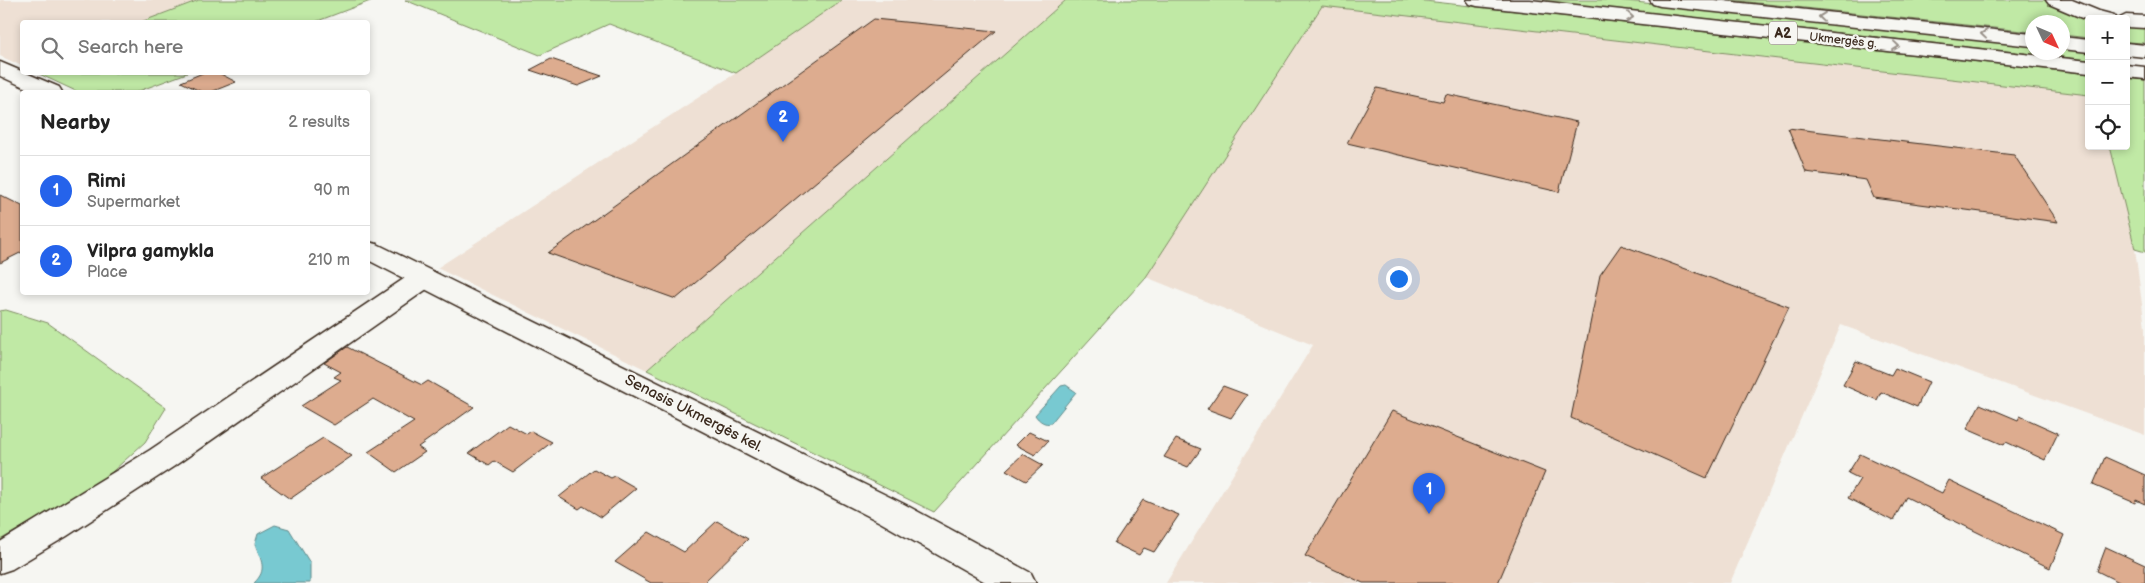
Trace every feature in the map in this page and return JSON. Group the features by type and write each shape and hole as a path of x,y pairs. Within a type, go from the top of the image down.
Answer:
{"main road":[{"name":"Ukmergės g.","path":"1477,0 2085,67"},
{"name":"Ukmergės g.","path":"1660,0 2025,39"},
{"path":"2056,0 2091,15"},
{"path":"2130,20 2145,22"},
{"path":"2070,44 2085,46"},
{"path":"2130,50 2145,52"},
{"path":"0,68 47,90"},
{"path":"2130,71 2145,73"},
{"name":"Senasis Ukmergės kel.","path":"370,251 884,509 1018,583"},
{"path":"0,559 51,529 271,384 424,278"}],"shaded area":[{"path":"0,0 199,0 146,20 20,20 20,65 0,56"},
{"path":"842,0 1066,0 647,370 437,268 736,73"},
{"path":"1322,6 2085,95 2085,150 2111,150 2135,249 2145,328 2145,435 1841,325 1730,583 1166,583 1313,345 1146,277"}],"green space":[{"path":"199,0 373,0 320,20 146,20"},
{"path":"405,0 842,0 736,73 609,24 540,55"},
{"path":"1066,0 1416,0 2085,74 2085,95 1322,6 1146,277 934,512 647,370"},
{"path":"1533,0 1616,0 2025,43 2025,53"},
{"path":"1729,0 2060,0 2085,16 2085,38 2070,36 2070,15 2025,15 2025,31"},
{"path":"2130,25 2145,27 2145,43 2130,42"},
{"path":"2070,49 2085,50 2085,60 2070,58"},
{"path":"41,75 182,75 141,90 74,90"},
{"path":"2130,78 2145,80 2145,252 2135,249 2111,150 2130,150"},
{"path":"6,310 48,323 166,408 145,442 102,481 0,540 0,311"}],"water":[{"path":"1066,385 1076,392 1051,423 1040,421 1035,415 1061,386"},
{"path":"275,525 289,529 310,563 310,583 254,583 261,574 262,569 255,544 258,534"}],"building":[{"path":"874,19 996,31 676,299 548,253"},
{"path":"551,59 602,76 578,86 530,70"},
{"path":"198,75 223,75 236,82 216,90 198,90 181,82"},
{"path":"1377,88 1443,102 1446,94 1577,122 1559,192 1347,143"},
{"path":"1788,128 2014,155 2058,222 1874,198 1866,180 1806,172"},
{"path":"0,195 20,205 20,253 0,263"},
{"path":"1621,245 1789,307 1707,478 1571,418 1600,275"},
{"path":"347,347 422,385 428,381 474,407 418,447 425,452 396,472 368,452 414,422 373,399 334,425 301,406 341,380 334,377 341,372 324,363"},
{"path":"1856,361 1891,375 1895,368 1929,382 1917,407 1881,392 1877,400 1843,385"},
{"path":"1223,386 1247,395 1231,418 1207,409"},
{"path":"1980,404 2018,420 2020,416 2058,433 2045,460 2006,442 2004,445 1967,429"},
{"path":"1392,411 1545,472 1498,583 1363,583 1305,556"},
{"path":"508,424 527,434 531,431 552,442 513,472 494,461 489,465 469,453"},
{"path":"1029,432 1048,441 1035,455 1016,445"},
{"path":"323,438 352,456 290,499 261,478"},
{"path":"1176,439 1201,449 1188,467 1164,457"},
{"path":"1023,454 1043,465 1026,481 1006,470"},
{"path":"1860,454 1942,493 1949,480 2064,535 2050,568 1906,497 1893,521 1848,498 1860,479 1848,473"},
{"path":"2105,457 2145,475 2145,504 2136,500 2135,503 2093,485"},
{"path":"594,469 611,478 615,476 636,488 601,517 583,506 579,509 559,497"},
{"path":"1143,500 1179,515 1154,552 1144,548 1139,555 1114,543"},
{"path":"717,521 748,539 703,583 651,583 615,562 649,532 684,552"},
{"path":"2106,547 2145,565 2145,583 2121,583 2097,571"}],"place":[{"name":"Vilpra gamykla","path":"783,142"},
{"name":"Rimi","path":"1429,514"}]}
